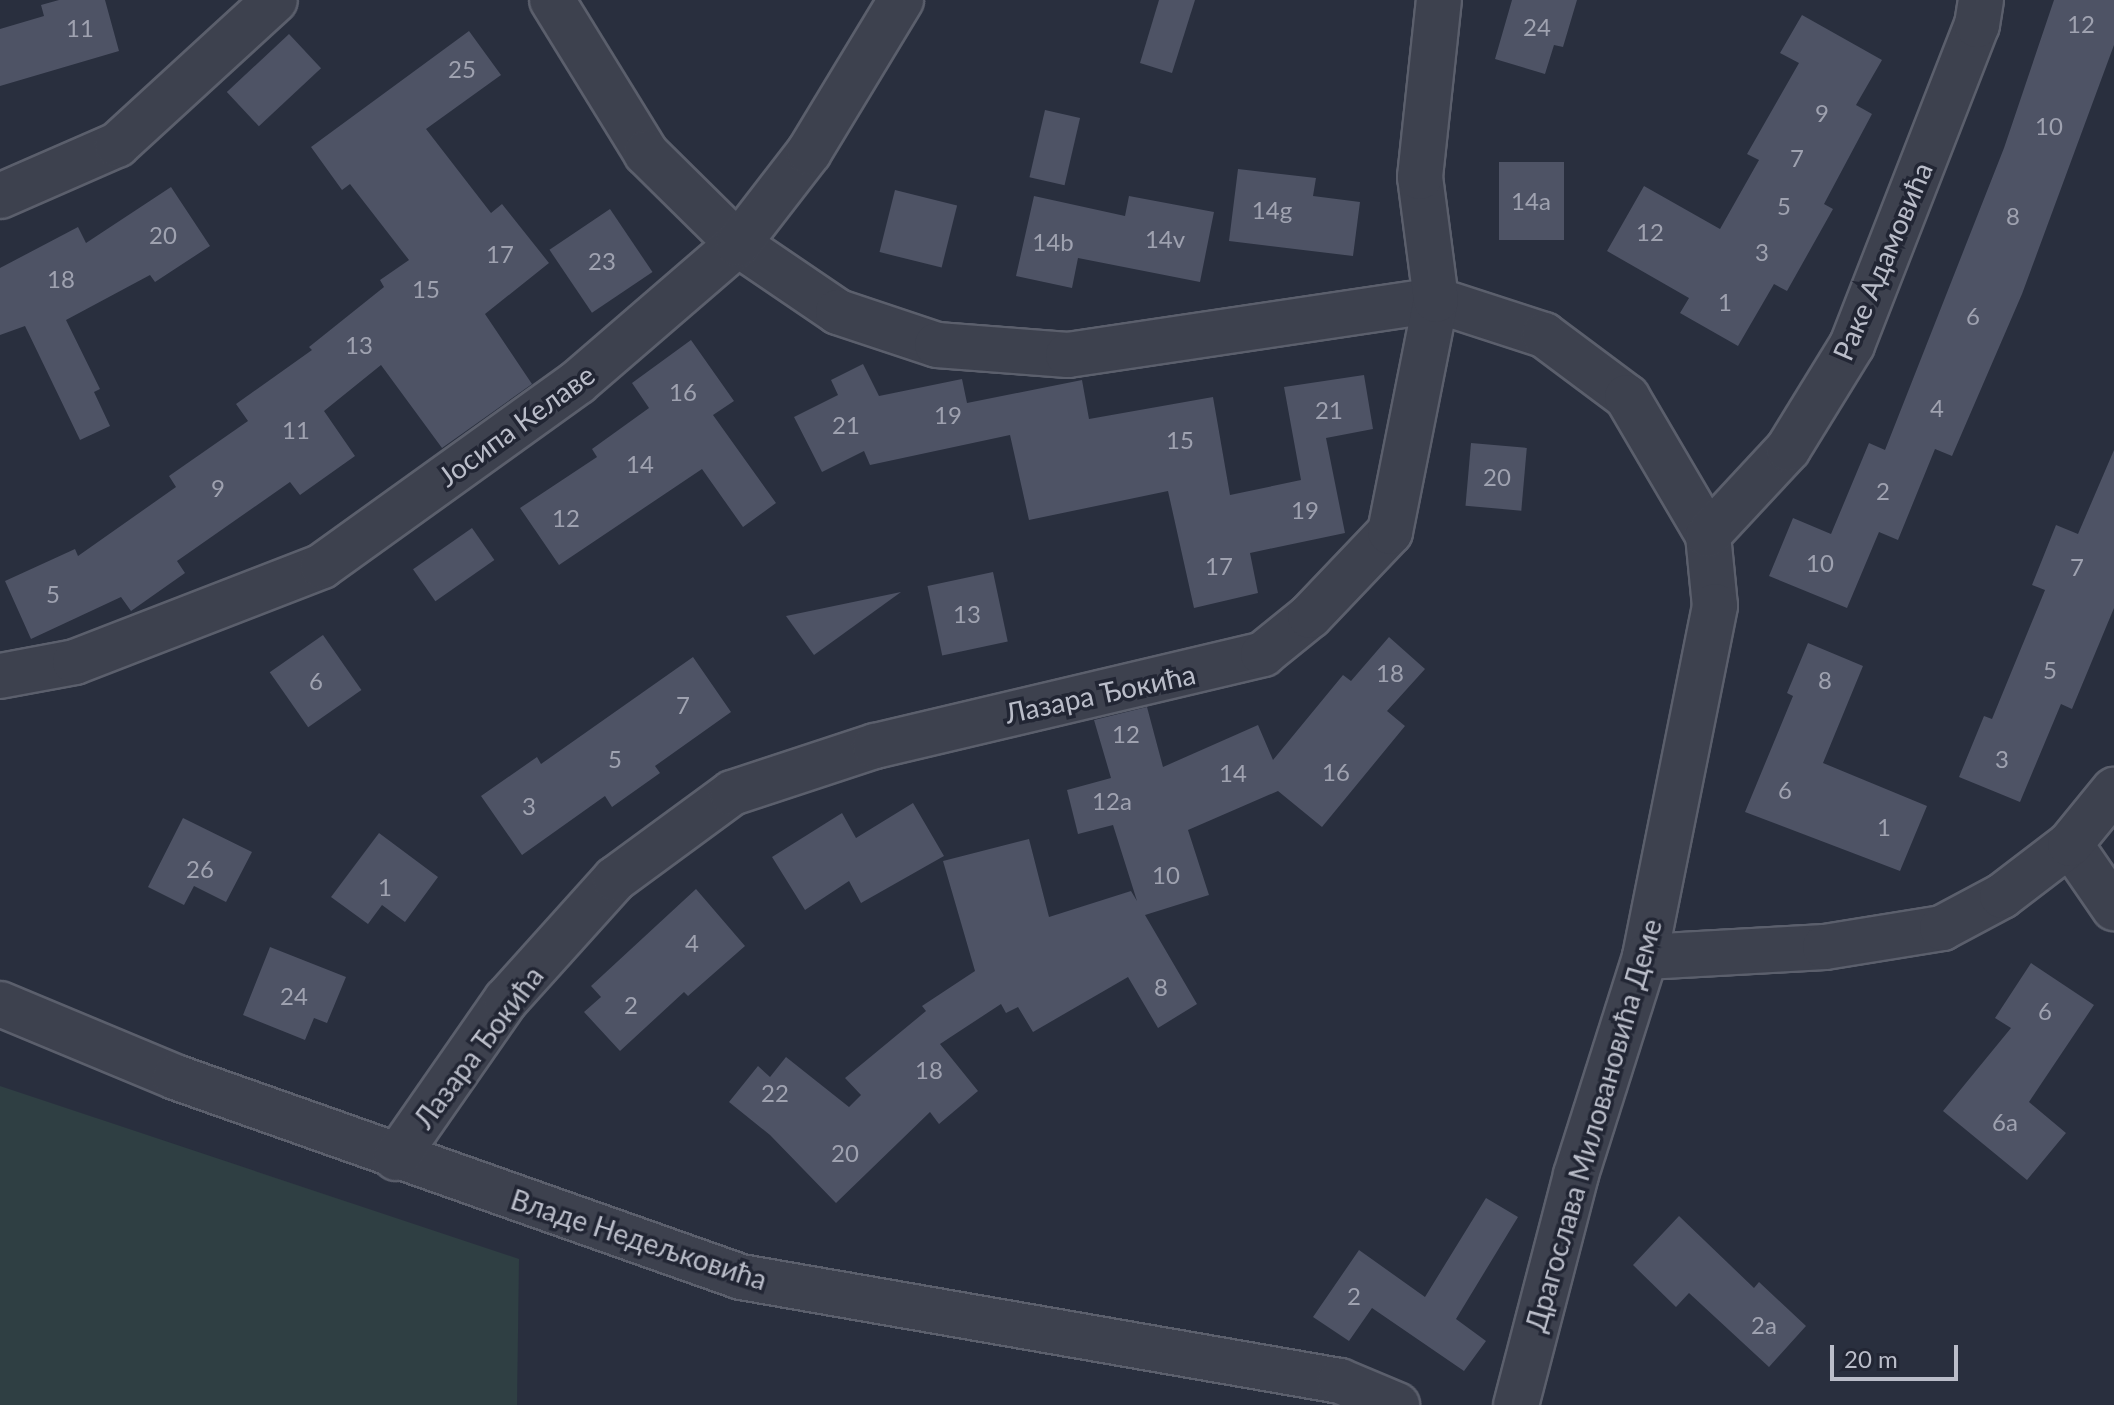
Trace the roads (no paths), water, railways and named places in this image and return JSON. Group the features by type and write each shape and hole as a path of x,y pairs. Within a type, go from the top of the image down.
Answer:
{"street":[{"path":"0,196 117,145 275,0"},
{"name":"Драгослава Миловановића Деме","path":"552,0 646,153 738,244 838,312 952,346 1068,355 1436,300 1544,335 1627,397 1708,535 1715,606 1645,957 1572,1190 1516,1405"},
{"name":"Јосипа Келаве","path":"0,676 75,662 322,566 578,382 738,244 809,152 901,0"},
{"name":"Лазара Ђокића","path":"396,1158 506,1000 615,879 732,793 890,742 1263,654 1310,616 1390,532 1436,300 1420,177 1439,0"},
{"name":"Раке Адамовића","path":"1708,535 1788,449 1852,345 1977,25 1981,0"},
{"path":"1645,957 1825,947 1942,928 2002,896 2070,844 2114,790"},
{"path":"2070,844 2114,908"},
{"name":"Владе Недељковића","path":"0,1004 175,1077 396,1158 741,1277 1340,1381 1397,1405"}]}
